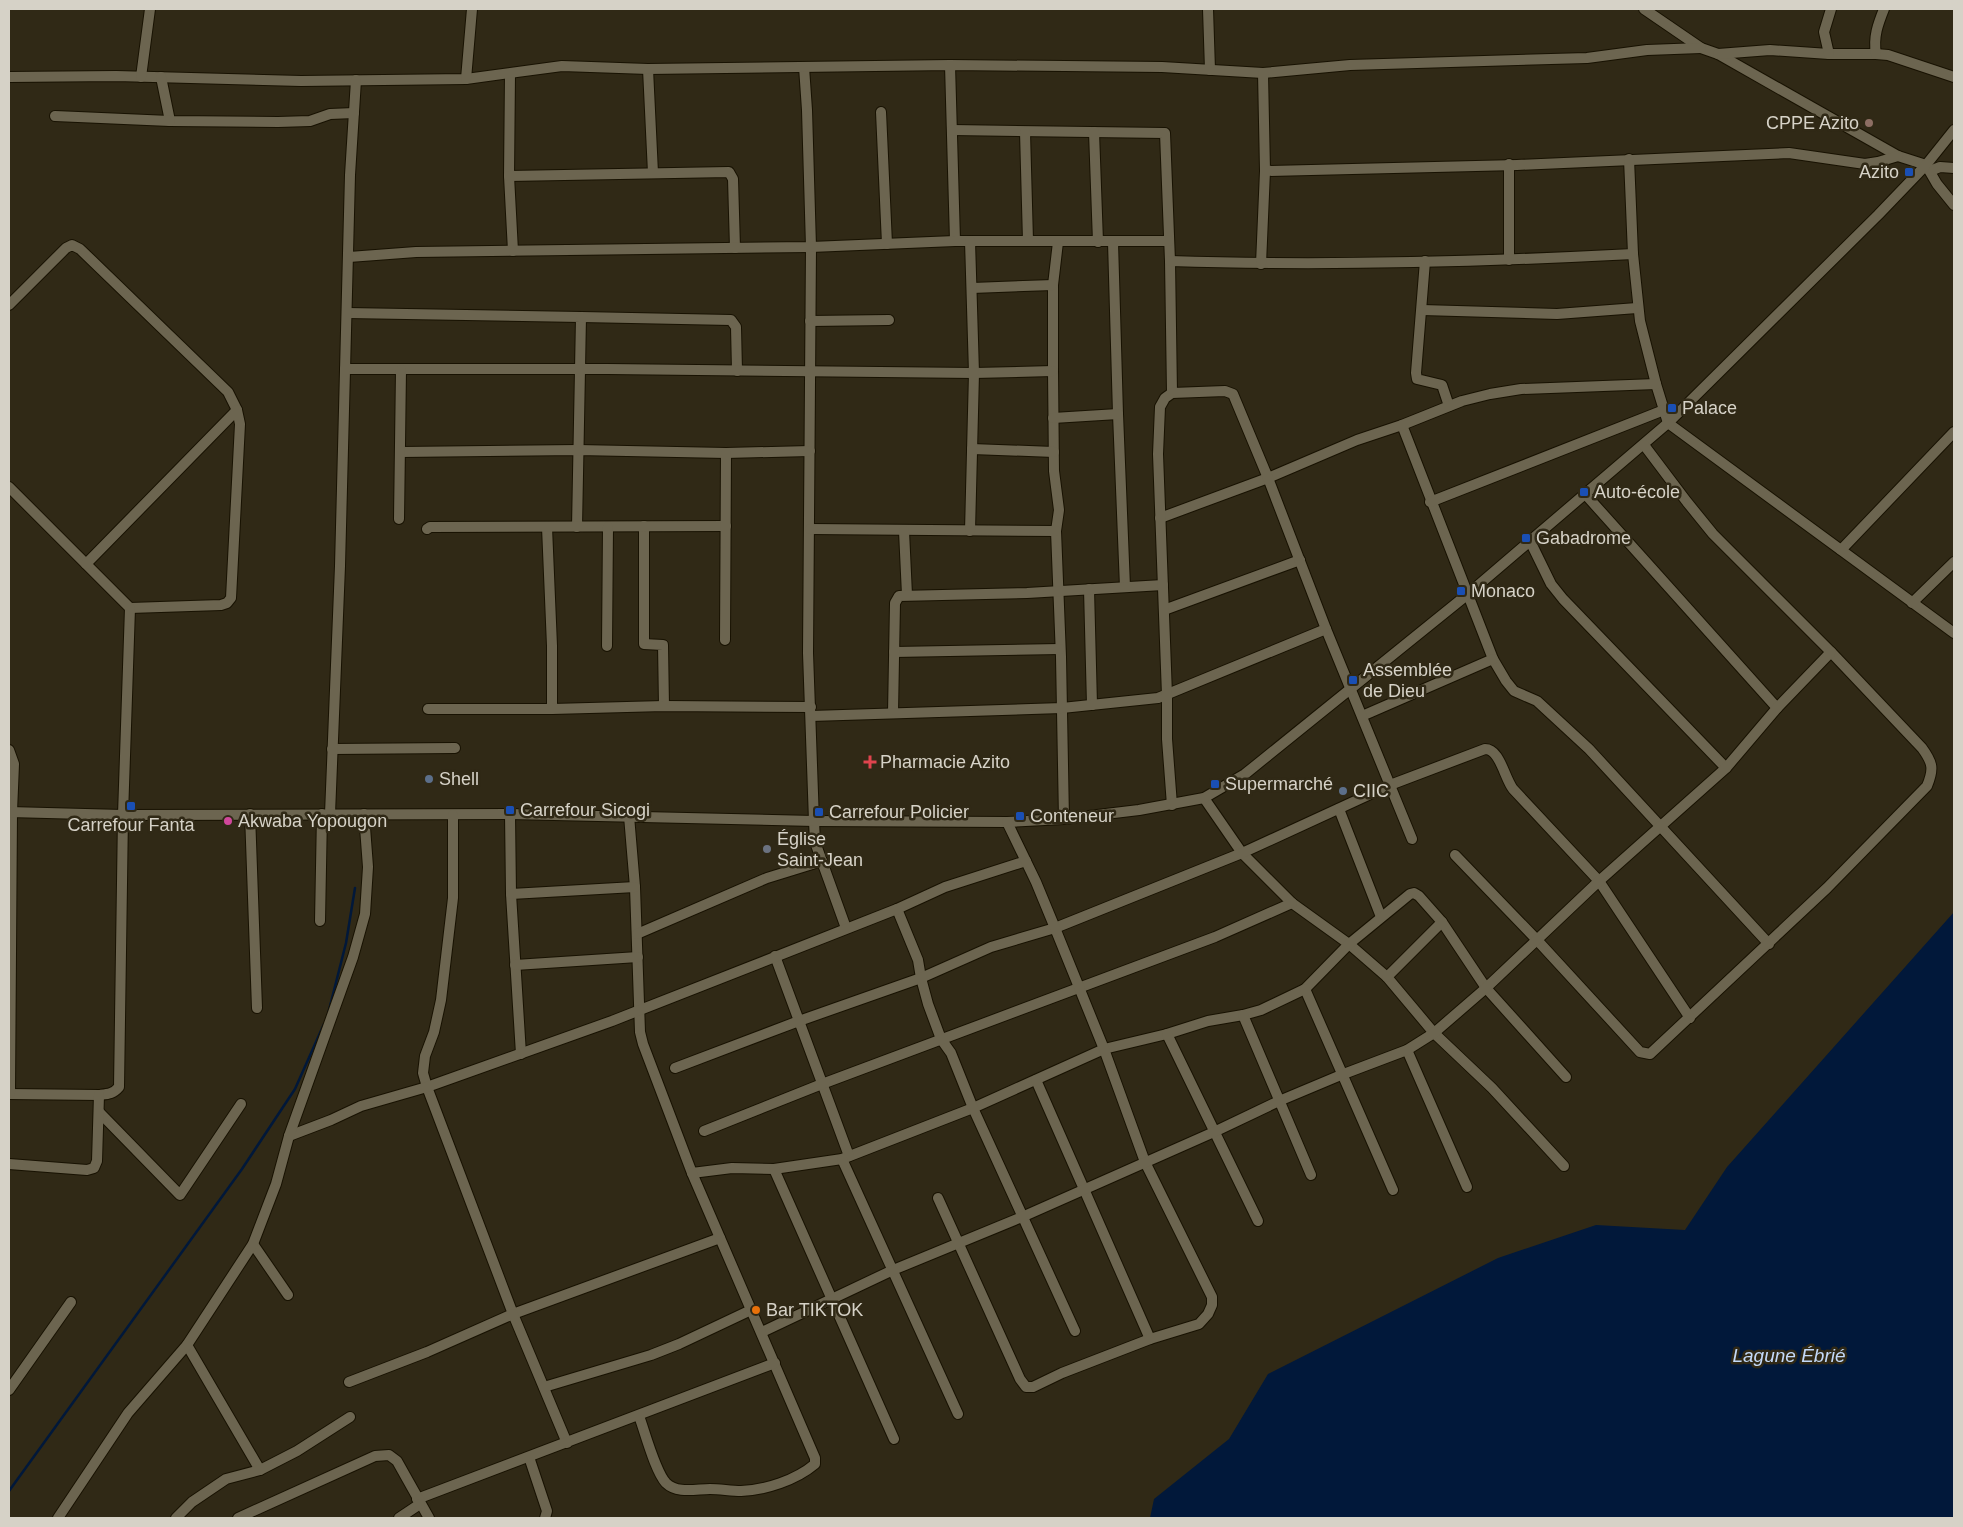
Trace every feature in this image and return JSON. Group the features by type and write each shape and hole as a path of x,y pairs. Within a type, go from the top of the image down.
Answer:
{"street":[{"path":"141,77 150,9"},
{"path":"466,79 472,9"},
{"path":"1208,9 1210,70"},
{"path":"1644,9 1701,48 1718,54 1898,156 1928,168 1954,168"},
{"path":"1829,54 1824,32 1831,9"},
{"path":"1876,54 1875,35 1884,9"},
{"path":"9,77 162,77 302,81 466,79 562,66 648,69 950,65 1162,67 1263,73 1350,65 1587,58 1648,50 1701,48"},
{"path":"1718,54 1770,50 1888,55 1954,77"},
{"path":"950,65 955,241"},
{"path":"804,66 811,247 808,653 815,842 846,928"},
{"path":"648,69 653,173"},
{"path":"1261,264 1265,171 1263,73"},
{"path":"510,74 509,176 513,251"},
{"path":"162,77 170,121"},
{"path":"320,921 332,749 340,566 350,175 356,80"},
{"path":"881,112 887,244"},
{"path":"55,116 170,121 278,122 310,121 330,114 354,113"},
{"path":"952,130 1165,133 1170,261 1172,393"},
{"path":"10,812 123,815 510,814 814,821 1007,822 1064,819 1204,798 1245,774 1351,689 1468,594 1644,445 1928,168 1954,130"},
{"path":"1025,132 1028,241"},
{"path":"1094,132 1098,242"},
{"path":"1265,171 1509,164 1789,152 1865,164 1898,156"},
{"path":"1629,159 1637,308 1668,423 1954,632"},
{"path":"1509,164 1509,260"},
{"path":"1928,168 1937,184 1954,205"},
{"path":"509,176 729,172 733,179 735,248"},
{"path":"349,257 416,252 811,247 955,241 1169,241"},
{"path":"970,241 974,373 970,531"},
{"path":"1058,242 1053,285 1052,371 1054,452 1059,510 1056,531 1064,819"},
{"path":"1113,242 1125,587"},
{"path":"9,305 66,248 72,245 80,249 228,392 237,410 240,424 231,598 227,604 221,606 130,608 9,487"},
{"path":"1170,261 1261,264 1509,260 1634,254"},
{"path":"1424,261 1417,379 1442,385 1449,406"},
{"path":"972,288 1053,285"},
{"path":"1422,310 1549,314 1637,308"},
{"path":"347,313 730,320 736,327 736,371"},
{"path":"577,527 581,317"},
{"path":"810,322 889,320"},
{"path":"346,369 974,373 1052,371"},
{"path":"399,519 401,370"},
{"path":"1160,518 1268,478 1357,440 1402,426 1449,406 1490,394 1521,389 1656,384"},
{"path":"1172,804 1167,739 1158,423 1160,407 1165,398 1172,393 1215,390 1233,394 1412,839"},
{"path":"86,564 237,410"},
{"path":"1430,502 1664,410"},
{"path":"1053,418 1118,414"},
{"path":"1402,426 1430,502 1493,659 1506,681 1514,690 1537,701 1550,711 1590,749 1769,944"},
{"path":"1841,550 1954,432"},
{"path":"1455,855 1537,940 1640,1052 1650,1054 1827,888 1927,786 1932,774 1931,760 1922,748 1831,652 1713,534 1686,502 1644,445"},
{"path":"972,449 1054,452"},
{"path":"401,452 578,450 726,453 810,452"},
{"path":"725,640 726,453"},
{"path":"1586,495 1777,708"},
{"path":"427,529 430,526 547,528 726,526"},
{"path":"644,526 644,644 663,645 664,706"},
{"path":"607,646 608,527"},
{"path":"547,528 552,646 552,709"},
{"path":"810,529 1056,531"},
{"path":"904,531 907,595"},
{"path":"1530,541 1551,584 1563,599 1726,768"},
{"path":"1164,610 1300,560"},
{"path":"1912,603 1954,562"},
{"path":"893,713 895,603 899,596 1027,593 1163,585"},
{"path":"1089,589 1092,705"},
{"path":"9,750 14,764 10,812 9,1094 110,1094 119,1087 123,815 130,608"},
{"path":"428,709 552,709 664,706 893,713 1062,708 1150,699 1167,695 1326,628"},
{"path":"894,652 1060,649"},
{"path":"762,1332 893,1270 1022,1217 1341,1075 1407,1050 1434,1032 1486,988 1598,881 1661,828 1726,768 1777,708 1831,652"},
{"path":"1362,716 1493,659"},
{"path":"332,749 455,748"},
{"path":"675,1068 799,1021 921,978 991,947 1055,928 1242,853 1390,785 1485,749 1490,749 1498,757 1506,777 1513,788 1598,881 1690,1018"},
{"path":"1204,798 1242,853 1292,903 1349,944 1387,977 1434,1032 1492,1088 1564,1166"},
{"path":"1339,809 1381,917"},
{"path":"250,814 257,1008"},
{"path":"58,1518 128,1413 187,1345 253,1244 276,1184 289,1136 353,957 365,914 368,867 364,814"},
{"path":"510,814 511,894 521,1054"},
{"path":"453,815 453,898 441,1000 434,1032 425,1056 423,1073 513,1314 568,1442"},
{"path":"629,816 638,957 640,1032 643,1044 692,1173 762,1332 815,1458 815,1464 786,1480 761,1489 740,1491 682,1490 665,1482 659,1472 639,1416"},
{"path":"938,1198 1020,1379 1026,1387 1033,1387 1062,1373 1150,1339 1199,1324 1208,1314 1212,1305 1212,1297 1145,1162 1079,986 1026,861 1007,822"},
{"path":"636,934 767,878 822,861"},
{"path":"289,1136 361,1106 521,1054 640,1010 896,909 945,887 1026,861"},
{"path":"511,894 634,887"},
{"path":"692,1173 732,1168 774,1169 845,1157 973,1108 1104,1049 1167,1034 1208,1021 1243,1015 1279,1002 1305,990 1349,944 1410,894 1414,893 1442,922 1486,988 1566,1077"},
{"path":"704,1131 1079,986 1215,937 1292,903"},
{"path":"896,909 918,960 928,1004 941,1039 951,1053 973,1108 1022,1217 1076,1331"},
{"path":"1387,977 1442,922"},
{"path":"775,956 822,1084 845,1157 893,1270 958,1414"},
{"path":"515,965 638,957"},
{"path":"1305,990 1393,1190"},
{"path":"1243,1015 1311,1175"},
{"path":"1167,1034 1258,1221"},
{"path":"1407,1050 1467,1187"},
{"path":"1036,1080 1150,1339"},
{"path":"9,1164 87,1170 94,1168 97,1162 99,1095"},
{"path":"99,1112 180,1195 241,1104"},
{"path":"774,1169 894,1440"},
{"path":"349,1382 427,1352 513,1314 720,1238"},
{"path":"253,1244 288,1295"},
{"path":"9,1390 72,1302"},
{"path":"544,1388 658,1352 752,1310"},
{"path":"187,1345 260,1470"},
{"path":"399,1518 418,1502 529,1457 775,1363"},
{"path":"176,1518 192,1502 226,1479 260,1470 296,1451 350,1417"},
{"path":"238,1518 253,1515 376,1456 389,1455 397,1461 418,1502 429,1518"},
{"path":"529,1457 547,1511 545,1518"}],"water":[{"name":"Lagune Ébrié","path":"1954,912 1954,1518 1150,1518 1154,1499 1229,1439 1268,1374 1498,1258 1596,1225 1685,1230 1727,1167"}],"waterway":[{"path":"328,1014 346,943 355,888"},
{"path":"9,1491 242,1169 295,1089 324,1024"}],"place":[{"name":"CPPE Azito","path":"1869,123"},
{"name":"Azito","path":"1909,172"},
{"name":"Palace","path":"1672,408"},
{"name":"Auto-école","path":"1584,492"},
{"name":"Gabadrome","path":"1526,538"},
{"name":"Monaco","path":"1461,591"},
{"name":"Assemblée de Dieu","path":"1353,680"},
{"name":"Pharmacie Azito","path":"870,762"},
{"name":"Shell","path":"429,779"},
{"name":"Supermarché","path":"1215,784"},
{"name":"CIIC","path":"1343,791"},
{"name":"Carrefour Fanta","path":"131,806"},
{"name":"Carrefour Sicogi","path":"510,810"},
{"name":"Carrefour Policier","path":"819,812"},
{"name":"Conteneur","path":"1020,816"},
{"name":"Akwaba Yopougon","path":"228,821"},
{"name":"Église Saint-Jean","path":"767,849"},
{"name":"Bar TIKTOK","path":"756,1310"}]}
